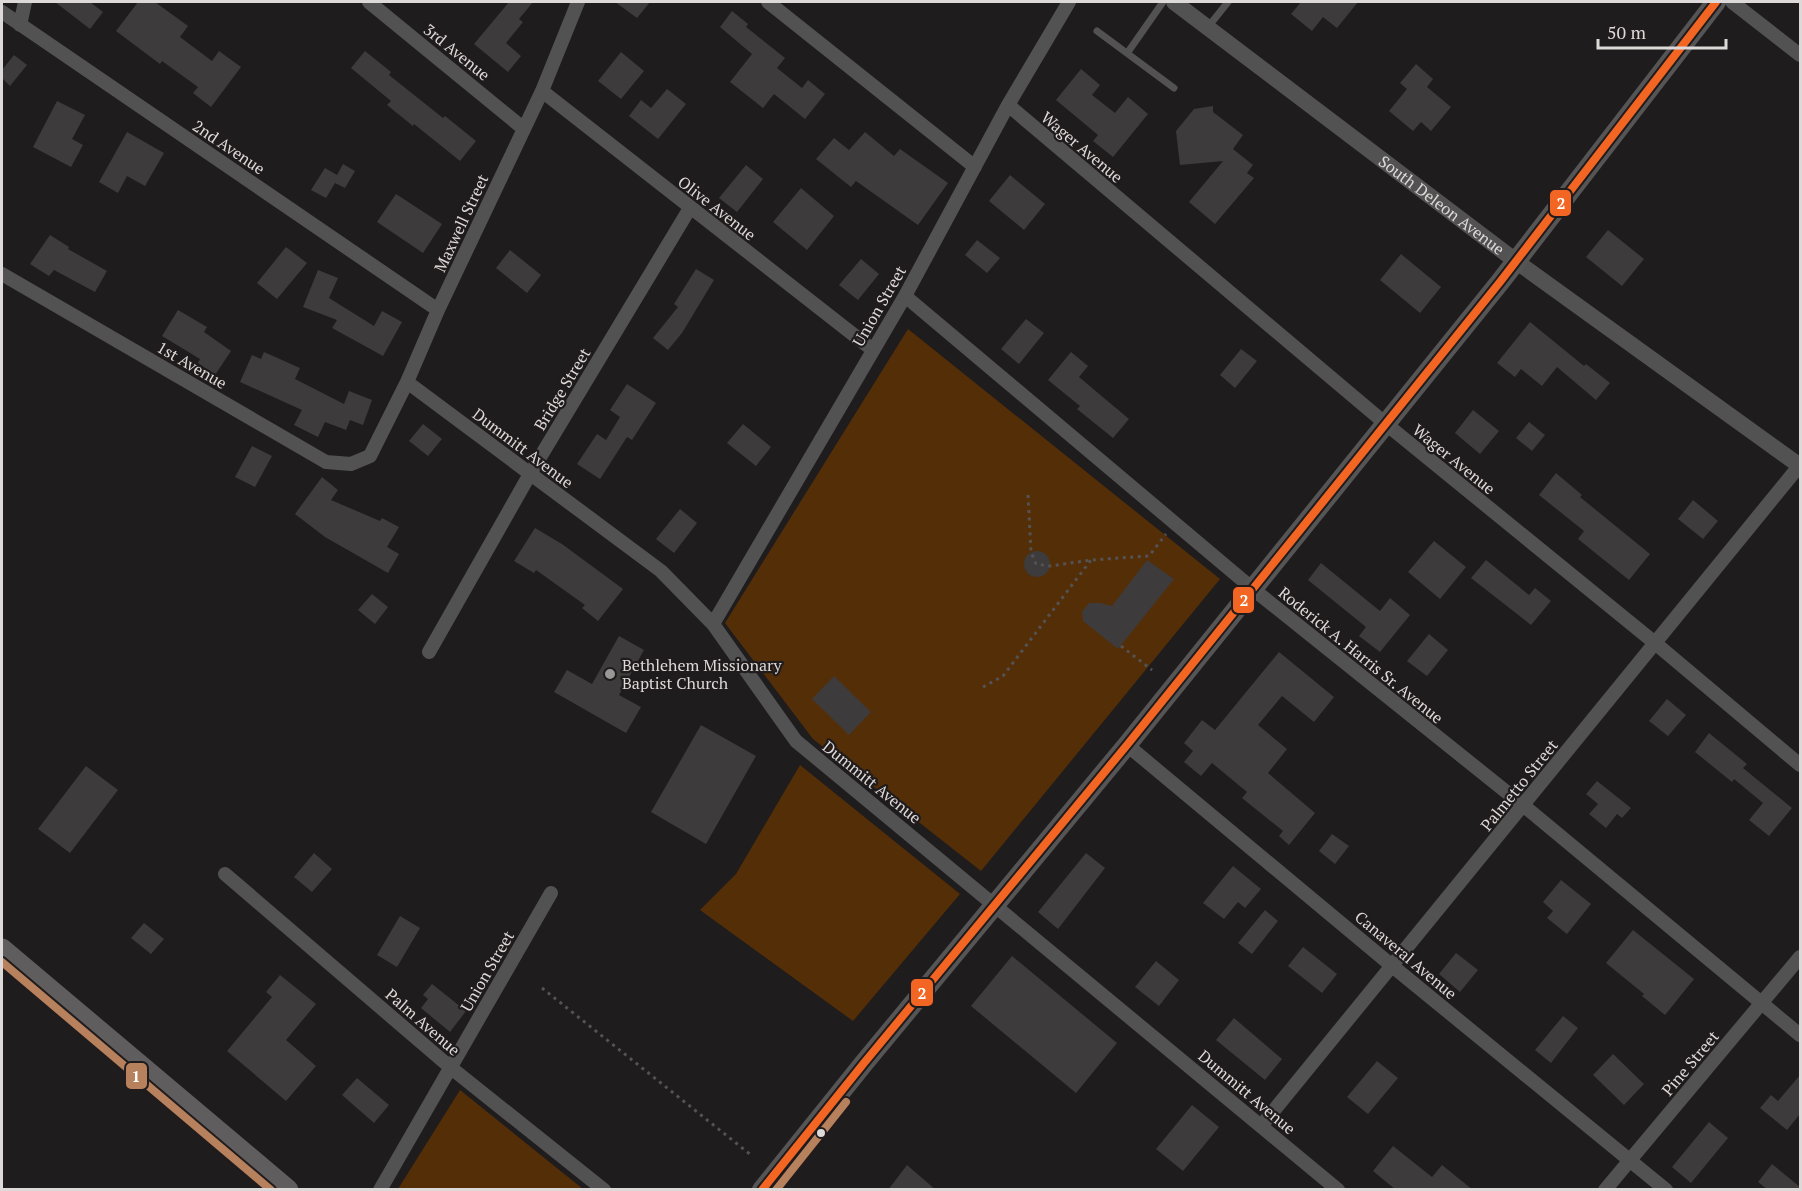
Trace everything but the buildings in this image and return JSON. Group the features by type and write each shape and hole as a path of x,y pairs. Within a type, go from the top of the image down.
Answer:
{"main road":[{"path":"762,1190 1127,745 1517,262 1716,2"},
{"path":"2,949 288,1190"}],"street":[{"path":"20,25 25,2"},
{"name":"3rd Avenue","path":"369,2 524,129"},
{"name":"Maxwell Street","path":"370,456 407,382 438,310 542,91 578,2"},
{"path":"768,2 975,167"},
{"name":"Union Street","path":"713,624 905,296 1008,105 1069,2"},
{"name":"South Deleon Avenue","path":"1174,2 1517,262 1800,466"},
{"path":"1732,2 1800,54"},
{"name":"2nd Avenue","path":"2,12 438,310"},
{"name":"Olive Avenue","path":"542,91 873,350"},
{"name":"Wager Avenue","path":"1008,105 1386,424 1655,643 1800,765"},
{"name":"Bridge Street","path":"429,652 530,474 690,208"},
{"name":"1st Avenue","path":"2,274 326,462 351,464 370,456"},
{"name":"Roderick A. Harris Sr. Avenue","path":"905,296 1253,589 1524,806 1800,1035"},
{"name":"Dummitt Avenue","path":"407,382 661,571 713,624 796,741 1338,1190"},
{"name":"Palmetto Street","path":"1262,1125 1800,466"},
{"name":"Canaveral Avenue","path":"1127,745 1666,1190"},
{"name":"Palm Avenue","path":"225,874 450,1068 604,1190"},
{"name":"Union Street","path":"380,1190 551,893"},
{"name":"Pine Street","path":"1605,1190 1800,957"}],"lane":[{"path":"1128,52 1163,2"},
{"path":"1208,27 1228,2"},
{"path":"1097,31 1174,88"}],"path":[{"path":"1028,495 1031,552 1036,564 1050,566 1091,560 1149,556 1175,524"},
{"path":"983,687 1003,676 1091,560"},
{"path":"1121,645 1152,670"},
{"path":"542,988 751,1155"}],"shaded area":[{"path":"908,329 1220,579 981,871 813,739 725,623"},
{"path":"800,765 960,894 853,1021 700,910 736,874"},
{"path":"460,1090 583,1189 398,1189"}],"transit line":[{"name":"2","path":"762,1190 1127,745 1500,282 1716,2"},
{"name":"1","path":"2,962 271,1190"},
{"name":"1","path":"776,1190 846,1102"}],"place":[{"name":"Bethlehem Missionary Baptist Church","path":"610,674"}]}
